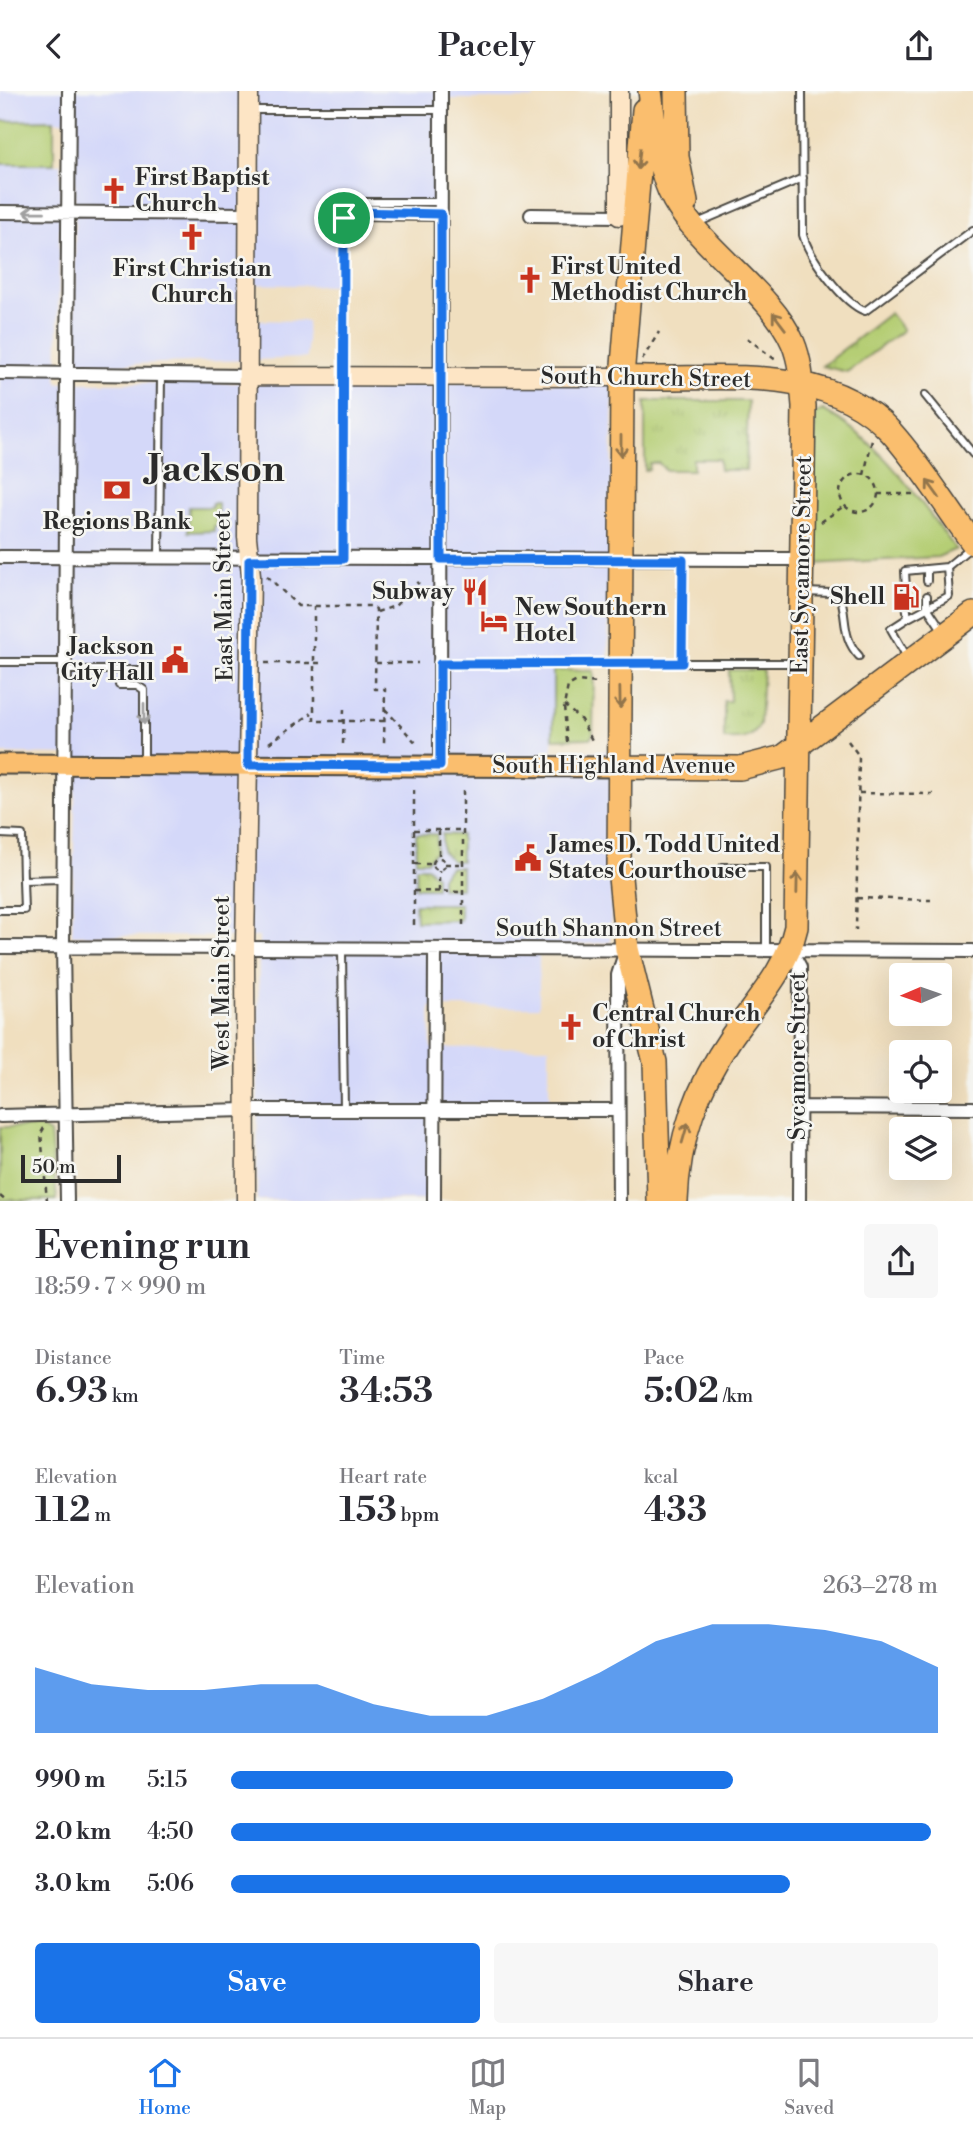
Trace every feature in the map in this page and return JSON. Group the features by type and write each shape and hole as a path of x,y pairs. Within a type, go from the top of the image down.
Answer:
{"highway":[{"path":"648,91 622,377 619,867 626,949 655,1062 659,1201"},
{"name":"East Sycamore Street","path":"648,91 664,176 674,200 692,225 780,321 793,343 802,384 804,559 799,746"},
{"path":"676,91 677,157 692,225"},
{"path":"620,216 625,336"},
{"name":"South Church Street","path":"622,377 775,380 831,392 864,409 890,431 973,544"},
{"name":"South Highland Avenue","path":"620,767 740,768 765,764 799,746 973,614"},
{"name":"Sycamore Street","path":"791,950 796,927 799,746"},
{"path":"676,1201 679,1158 692,1107 711,1068 772,983 791,950"}],"main road":[{"name":"East Main Street","path":"248,765 249,91"},
{"path":"620,91 620,216"},
{"name":"South Church Street","path":"248,376 622,377"},
{"name":"South Highland Avenue","path":"0,764 620,767"},
{"name":"West Main Street","path":"246,1201 245,949 248,765"}],"street":[{"path":"67,1201 63,947 69,91"},
{"path":"440,766 441,91"},
{"path":"354,207 441,208"},
{"path":"0,212 248,214"},
{"path":"531,215 620,216"},
{"path":"0,373 248,376"},
{"path":"0,557 620,561 804,559"},
{"name":"South Shannon Street","path":"0,947 435,951 973,951"},
{"path":"620,1201 618,975 626,949"},
{"name":"Sycamore Street","path":"791,950 800,967 799,1201"},
{"path":"434,1201 435,951"},
{"path":"798,1107 973,1108"},
{"path":"0,1116 246,1110 618,1110"}],"lane":[{"path":"802,91 803,235 806,248 853,307 866,311 973,230"},
{"path":"249,110 441,110"},
{"path":"692,225 803,178"},
{"path":"343,559 344,218 354,207"},
{"path":"159,559 161,375"},
{"path":"925,395 973,454"},
{"path":"906,590 905,571 947,567 973,544"},
{"path":"682,663 683,560"},
{"path":"910,662 891,629 949,596 947,567"},
{"path":"927,569 927,582"},
{"path":"803,592 831,593 841,598 844,629 849,646 859,656"},
{"path":"927,596 927,607 946,635"},
{"path":"906,604 908,618"},
{"path":"0,662 149,670"},
{"path":"440,664 802,663"},
{"path":"119,685 137,685 144,690 144,765"},
{"path":"0,835 22,835 24,910 0,910"},
{"path":"723,867 766,867 766,950"},
{"path":"23,880 64,879"},
{"path":"342,950 344,1110"}],"path":[{"path":"642,360 659,332"},
{"path":"747,338 776,361"},
{"path":"864,475 872,439"},
{"path":"855,474 864,475 873,480 878,494 876,504 866,512 853,512 844,506 840,493 844,481 855,474"},
{"path":"878,494 916,494"},
{"path":"813,528 844,506"},
{"path":"267,575 298,606 370,606 377,613 375,689 385,689 384,744"},
{"path":"377,613 395,606 419,582"},
{"path":"314,606 314,721 384,721"},
{"path":"264,663 325,663"},
{"path":"376,663 418,663"},
{"path":"567,742 565,693 572,682 597,683"},
{"path":"564,705 581,720 593,742"},
{"path":"343,744 344,708"},
{"path":"384,709 418,745"},
{"path":"269,743 314,712"},
{"path":"848,741 859,757 856,930"},
{"path":"414,789 414,925"},
{"path":"463,790 463,925"},
{"path":"859,793 933,795"},
{"path":"414,830 463,830"},
{"path":"439,830 439,858 445,865"},
{"path":"414,864 433,864 439,858"},
{"path":"433,864 439,870 439,892"},
{"path":"439,870 445,865 463,864"},
{"path":"414,891 463,892"},
{"path":"857,898 931,900"},
{"path":"44,1128 41,1133 47,1201"},
{"path":"0,1196 6,1201"}],"shaded area":[{"path":"0,91 533,91 534,99 436,99 435,212 342,211 339,286 241,284 241,320 307,321 307,358 75,366 75,121 0,121"},
{"path":"0,164 61,164 57,383 613,383 608,660 553,660 552,752 610,751 611,942 539,948 539,1007 430,1007 431,1048 549,1047 549,1104 429,1107 429,1200 257,1200 259,937 72,935 76,755 0,754"}],"green space":[{"path":"54,120 54,164 0,164 0,121"},
{"path":"890,313 903,330 847,372 822,366"},
{"path":"645,401 748,401 746,470 720,470 719,459 693,459 693,470 665,470 659,463 650,463 649,470 645,470"},
{"path":"823,410 845,423 881,455 912,490 956,549 938,557 813,564 815,414"},
{"path":"212,503 218,503 218,526 214,526 214,531 188,532 189,507 212,507"},
{"path":"553,670 594,671 593,734 590,738 553,739"},
{"path":"729,670 763,670 760,724 754,733 741,739 724,739 724,701 730,701"},
{"path":"416,834 437,834 436,851 427,861 416,861"},
{"path":"442,834 461,835 461,861 452,861 442,851"},
{"path":"416,867 427,867 436,876 436,888 416,888"},
{"path":"450,867 461,867 461,888 441,888 441,877"},
{"path":"415,904 460,904 460,920 416,921"},
{"path":"0,1127 40,1127 50,1133 57,1200 0,1200"}],"place":[{"name":"First Baptist Church","path":"114,191"},
{"name":"First Christian Church","path":"192,237"},
{"name":"First United Methodist Church","path":"530,280"},
{"name":"Regions Bank","path":"117,490"},
{"name":"Subway","path":"475,592"},
{"name":"Shell","path":"906,597"},
{"name":"New Southern Hotel","path":"494,621"},
{"name":"Jackson City Hall","path":"175,660"},
{"name":"James D. Todd United States Courthouse","path":"528,858"},
{"name":"Central Church of Christ","path":"571,1027"}],"district":[{"name":"Jackson","path":"216,470"}],"route":[{"path":"354,212 441,214 441,559 683,560 682,663 440,664 440,766 248,765 251,660 249,560 343,559 344,218 354,212"}]}
